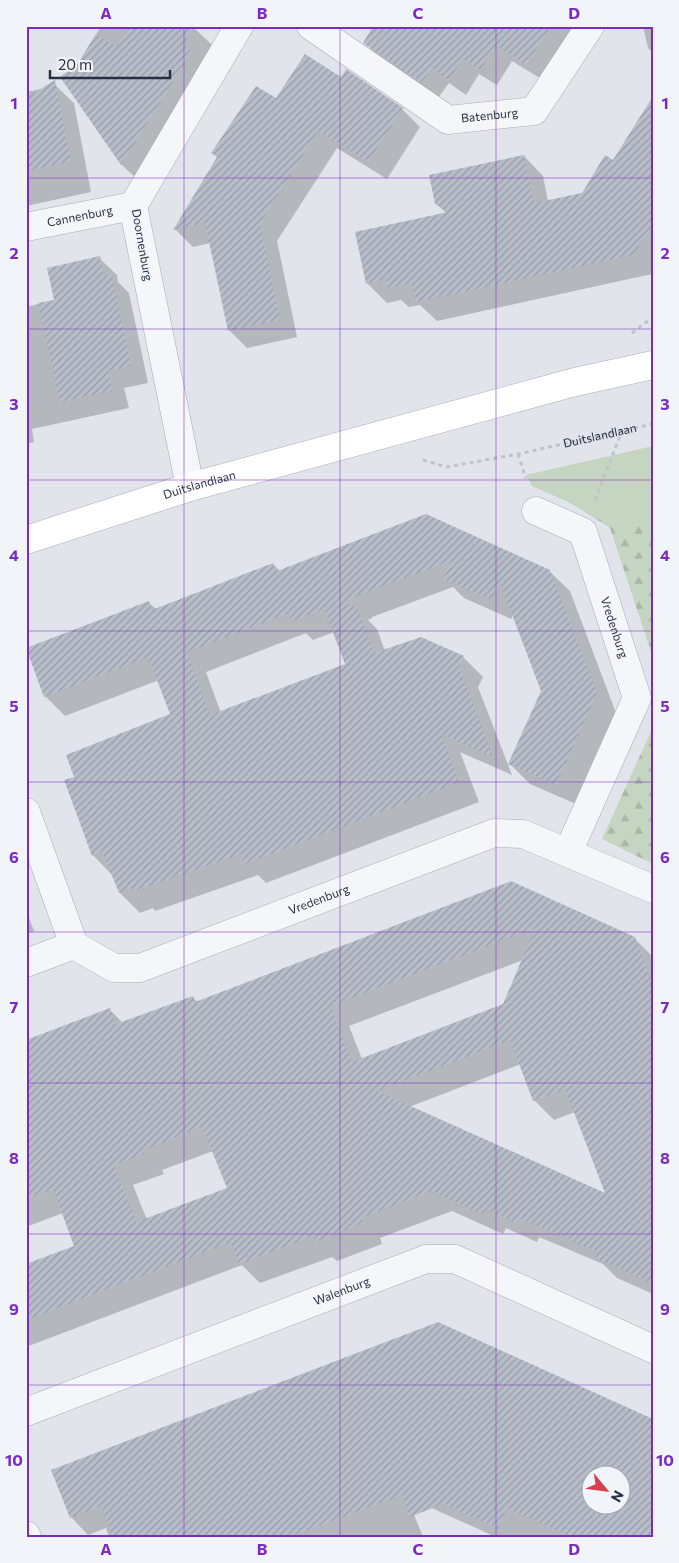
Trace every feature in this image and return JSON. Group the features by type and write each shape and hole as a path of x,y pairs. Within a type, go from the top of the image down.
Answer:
{"main road":[{"name":"Duitslandlaan","path":"26,540 190,488 576,382 653,365"}],"street":[{"name":"Doornenburg","path":"190,488 132,206 239,26"},
{"name":"Batenburg","path":"311,26 448,120 534,111 590,26"},
{"name":"Cannenburg","path":"26,227 132,206"},
{"path":"536,512 582,532"},
{"name":"Vredenburg","path":"568,852 636,698 582,532"},
{"path":"26,812 74,945 26,963"},
{"name":"Vredenburg","path":"74,945 114,968 140,968 494,833 523,834 653,889"},
{"name":"Walenburg","path":"26,1412 426,1259 454,1260 653,1349"}],"path":[{"name":"Duitslandlaan","path":"377,437 390,451 447,467 518,454 653,424"},
{"path":"582,532 622,430"}],"green space":[{"path":"653,446 653,527 596,519 570,503 532,486 526,475"},
{"path":"596,519 653,527 653,658 610,528"},
{"path":"653,727 653,864 602,839"}],"building":[{"path":"130,26 194,26 183,45 192,51 121,165 60,77 78,63 96,34 117,47"},
{"path":"373,26 551,26 526,65 496,46 480,70 463,59 449,80 432,68 422,83 363,43"},
{"path":"305,54 341,77 346,69 403,108 368,162 318,131 260,223 280,320 228,331 205,223 173,230 217,157 211,153 256,86 276,98"},
{"path":"55,80 71,161 26,172 26,98"},
{"path":"653,96 653,225 633,255 416,302 412,283 388,288 386,279 366,284 355,232 448,212 435,204 429,175 524,155 534,203 582,193 605,155 613,160"},
{"path":"100,256 104,276 112,275 131,366 108,371 112,391 60,402 38,303 54,300 47,268"},
{"path":"426,514 550,570 597,693 556,785 508,764 541,691 500,583 491,600 443,579 451,561 344,602 357,608 374,653 421,637 464,656 459,667 493,757 441,734 459,782 245,864 241,854 134,891 133,888 119,893 102,851 92,856 64,780 74,777 66,755 170,714 148,657 44,697 26,648 149,601 152,610 273,563 277,571","holes":["324,609 345,664 210,715 187,652 289,613 292,621"]},
{"path":"511,881 635,937 653,984 653,1284 595,1258 598,1252 519,1218 517,1223 486,1209 483,1215 431,1191 361,1218 363,1223 315,1242 313,1236 239,1264 231,1242 26,1320 26,1264 74,1246 53,1189 26,1199 26,1040 110,1008 116,1024 193,996 195,1002","holes":["535,928 503,1004 352,1062 330,1006","510,1040 533,1101 565,1089 605,1193 377,1091","202,1127 227,1188 136,1222 114,1165 144,1154 143,1150"]},
{"path":"438,1322 653,1419 653,1537 571,1537 507,1508 498,1529 443,1504 410,1517 402,1495 289,1537 113,1537 101,1506 70,1518 51,1470"}]}
